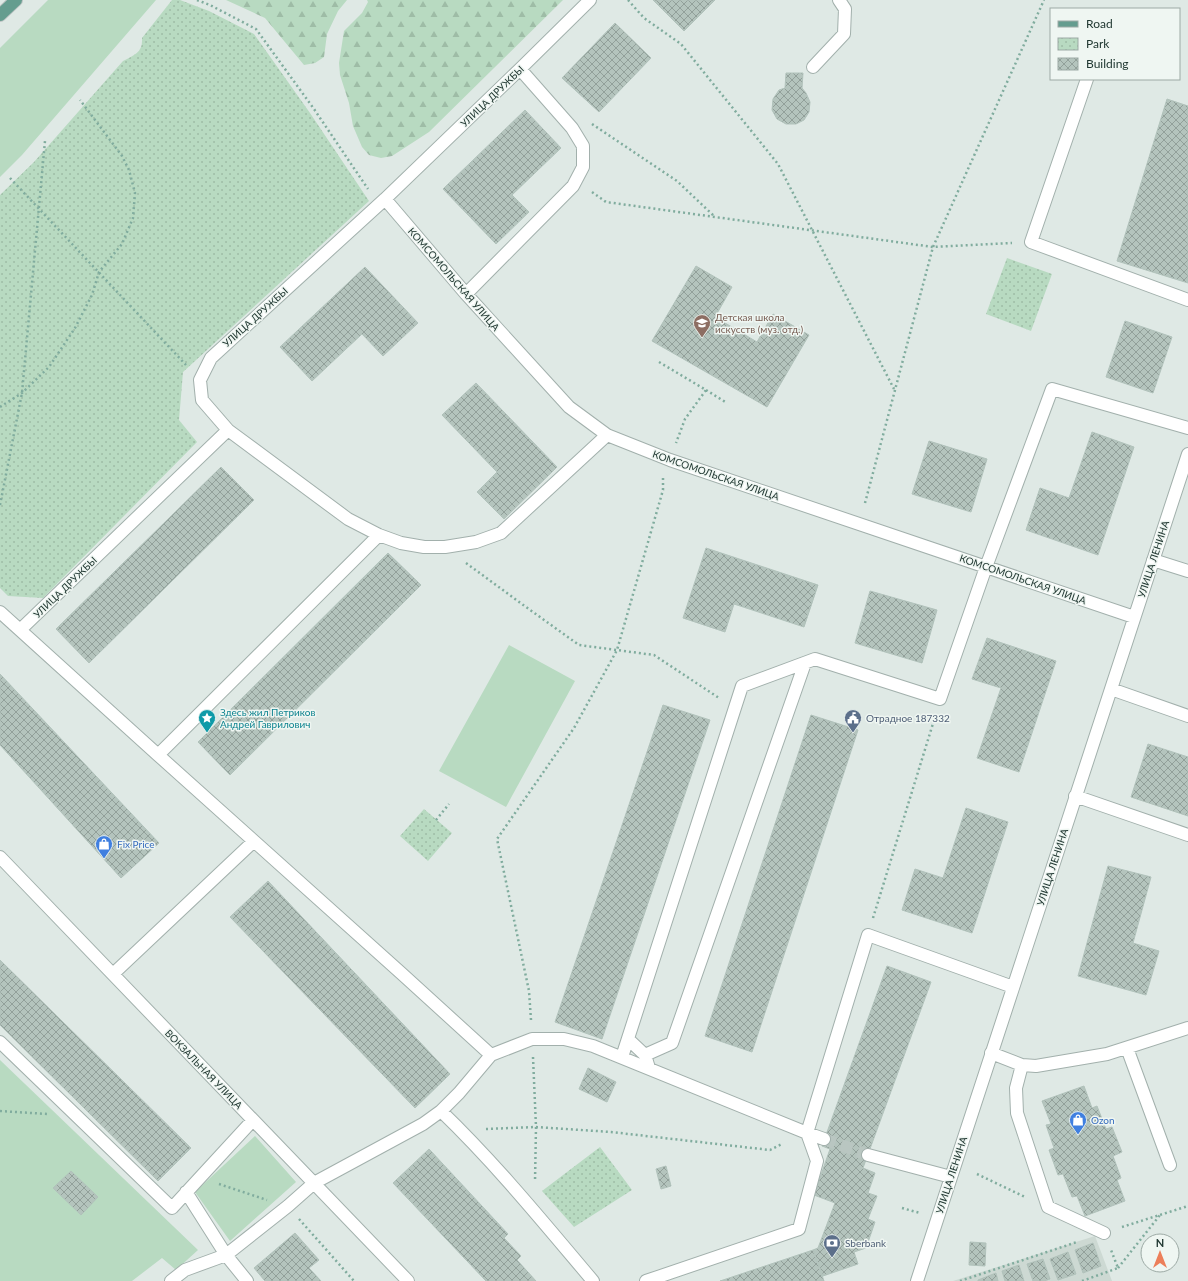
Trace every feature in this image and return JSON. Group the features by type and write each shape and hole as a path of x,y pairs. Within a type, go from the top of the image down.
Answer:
{"main road":[{"path":"0,15 16,0"}],"street":[{"name":"УЛИЦА ДРУЖБЫ","path":"200,380 211,358 385,199 590,0"},
{"path":"813,67 844,34 845,9 839,0"},
{"path":"466,294 573,186 583,167 583,146 572,128 520,69"},
{"path":"1087,80 1031,242 1188,300"},
{"name":"КОМСОМОЛЬСКАЯ УЛИЦА","path":"385,199 466,294 569,407 607,435 670,460 1134,617"},
{"path":"200,380 202,400 228,430 348,519 379,535 401,543 424,547 445,547 476,542 501,532 607,435"},
{"path":"622,1057 742,686 815,658 940,699 986,567 1052,389 1188,428"},
{"name":"УЛИЦА ДРУЖБЫ","path":"20,630 228,430"},
{"name":"УЛИЦА ЛЕНИНА","path":"917,1281 1188,454"},
{"path":"158,755 379,535"},
{"path":"1153,560 1188,570"},
{"path":"0,612 491,1055"},
{"path":"645,1054 672,1043 805,663"},
{"path":"1110,689 1188,716"},
{"path":"1075,796 1188,836"},
{"path":"113,974 254,841"},
{"name":"ВОКЗАЛЬНАЯ УЛИЦА","path":"0,857 408,1281"},
{"path":"646,1281 799,1229 817,1161 807,1133 868,935 1013,987"},
{"path":"991,1053 1022,1065 1036,1066 1107,1054 1188,1028"},
{"path":"171,1281 185,1270 226,1255 288,1206 314,1183 423,1124 441,1111 460,1093 491,1055 532,1039 564,1039 593,1046 824,1139"},
{"path":"628,1039 645,1054 649,1068"},
{"path":"0,1042 172,1208 253,1120"},
{"path":"1127,1048 1170,1165"},
{"path":"1022,1065 1016,1088 1017,1113 1048,1207 1104,1233"},
{"path":"441,1111 462,1131 534,1211 593,1281"},
{"path":"868,1155 951,1177"},
{"path":"186,1192 226,1255 247,1281"}],"path":[{"path":"197,0 256,28 314,109 370,192 385,199"},
{"path":"628,0 644,18 681,44 778,164 894,390"},
{"path":"864,503 933,247 1044,0"},
{"path":"0,407 22,393 49,367 75,328 92,295 99,272 122,244 133,218 135,193 129,170 122,156 80,100"},
{"path":"572,128 593,124 676,181 715,217"},
{"path":"0,505 22,393 45,141"},
{"path":"10,178 200,380"},
{"path":"576,181 606,202 933,247 1031,242"},
{"path":"659,362 727,403"},
{"path":"670,460 685,419 706,390"},
{"path":"534,1211 536,1127 529,991 497,839 574,728 617,650 663,490 663,477"},
{"path":"445,547 579,645 654,655 734,708"},
{"path":"868,935 940,699"},
{"path":"436,820 449,804"},
{"path":"0,1111 76,1116"},
{"path":"462,1131 536,1127 611,1132 770,1150 807,1133"},
{"path":"977,1174 1048,1207"},
{"path":"960,1281 1188,1206"},
{"path":"1082,1281 1118,1268 1160,1215"},
{"path":"1104,1233 1118,1268"}],"shaded area":[{"path":"1095,1236 1112,1281 953,1281"}],"green space":[{"path":"48,0 156,0 22,155 0,177 0,48"},
{"path":"172,0 180,0 209,11 254,34 310,113 369,201 183,372 179,420 197,442 43,598 8,596 0,588 0,195 34,162 123,61 140,50 142,38"},
{"path":"226,0 347,0 338,11 327,34 324,57 315,63 304,65 265,18"},
{"path":"367,0 563,0 429,132 392,156 381,158 369,155 362,147 353,126 349,103 340,75 339,63 344,31 362,13 368,2"},
{"path":"1007,258 1052,274 1031,331 986,314"},
{"path":"509,645 575,681 506,807 439,771"},
{"path":"424,809 452,833 428,861 400,836"},
{"path":"0,1060 198,1250 176,1270 162,1258 132,1281 0,1281"},
{"path":"255,1136 296,1182 230,1241 195,1192"},
{"path":"600,1147 632,1190 574,1227 542,1191"}],"building":[{"path":"653,0 715,0 684,31"},
{"path":"615,23 651,58 599,112 562,78"},
{"path":"786,73 803,73 802,88 810,102 809,112 804,120 796,124 786,124 777,119 772,110 773,99 779,90 785,88"},
{"path":"1167,99 1188,106 1188,283 1117,261"},
{"path":"525,110 561,148 512,195 529,212 496,244 443,189"},
{"name":"Детская школа искусств (муз. отд.)","path":"696,266 732,287 715,317 757,342 773,314 809,335 767,407 652,341"},
{"path":"365,267 418,323 383,356 362,334 312,381 280,347"},
{"path":"1125,321 1172,337 1153,393 1106,377"},
{"path":"476,383 557,467 504,519 477,492 497,472 442,415"},
{"path":"1092,432 1134,447 1098,555 1026,530 1040,488 1069,498"},
{"path":"929,441 987,459 971,512 912,494"},
{"path":"221,467 254,500 89,663 56,629"},
{"path":"706,548 818,585 804,627 734,604 725,632 683,618"},
{"path":"388,553 421,585 230,775 198,742"},
{"path":"870,591 937,610 922,663 855,643"},
{"path":"987,638 1056,661 1019,772 977,758 1001,688 972,679"},
{"path":"0,674 159,843 121,878 0,745"},
{"path":"663,705 710,720 602,1039 555,1022"},
{"path":"811,715 858,730 752,1052 705,1036"},
{"path":"1148,744 1188,757 1188,816 1131,797"},
{"path":"966,808 1008,822 972,933 902,910 915,869 943,878"},
{"path":"1108,866 1151,877 1133,943 1159,951 1146,995 1078,976"},
{"path":"268,881 450,1074 415,1108 230,917"},
{"path":"0,960 191,1148 158,1181 0,1025"},
{"path":"887,966 931,982 863,1168 875,1173 868,1193 877,1196 868,1219 875,1222 866,1248 854,1252 858,1264 823,1276 813,1250 818,1248 835,1203 814,1195 830,1149 822,1146"},
{"path":"588,1068 616,1082 607,1102 579,1089"},
{"path":"1084,1086 1092,1108 1097,1106 1106,1129 1112,1127 1122,1152 1113,1156 1121,1178 1117,1180 1125,1201 1085,1216 1077,1196 1072,1197 1063,1174 1058,1175 1049,1150 1054,1148 1046,1125 1051,1124 1042,1101"},
{"path":"429,1149 508,1234 504,1238 521,1256 517,1260 536,1281 486,1281 393,1183"},
{"path":"666,1166 671,1186 661,1189 656,1169"},
{"path":"71,1171 98,1197 81,1215 53,1188"},
{"path":"295,1233 319,1260 309,1268 321,1281 265,1281 254,1268"},
{"path":"970,1242 986,1243 985,1266 969,1265"},
{"path":"1093,1243 1101,1266 1083,1273 1075,1250"},
{"path":"813,1250 824,1281 720,1281"},
{"path":"1068,1252 1076,1274 1058,1280 1050,1259"},
{"path":"1043,1259 1050,1279 1044,1281 1033,1281 1027,1264"},
{"path":"1019,1265 1024,1281 1005,1281 1002,1271"},
{"path":"996,1273 998,1281 978,1281 978,1280"}],"tunnel":[{"path":"824,1139 868,1155"}],"place":[{"name":"Детская школа искусств (муз. отд.)","path":"702,338"},
{"name":"Здесь жил Петриков Андрей Гаврилович","path":"207,733"},
{"name":"Отрадное 187332","path":"853,733"},
{"name":"Fix Price","path":"104,859"},
{"name":"Ozon","path":"1078,1135"},
{"name":"Sberbank","path":"832,1258"}]}
